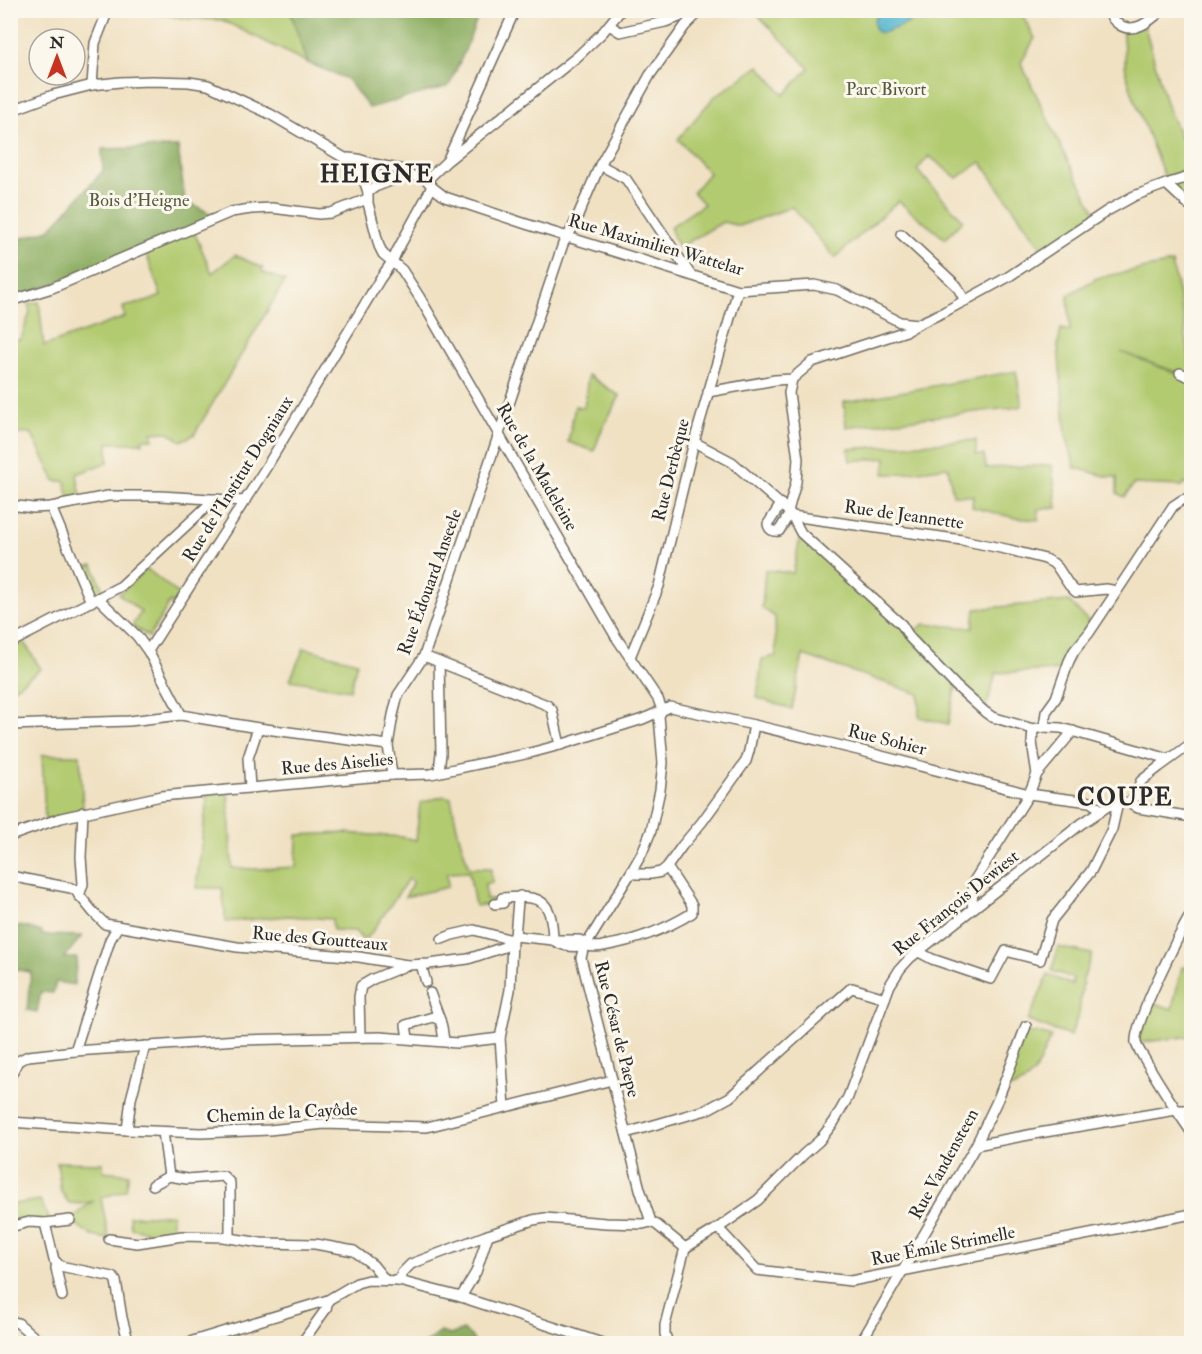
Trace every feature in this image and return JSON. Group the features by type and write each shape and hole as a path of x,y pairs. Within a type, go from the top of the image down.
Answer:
{"street":[{"path":"92,85 95,43 108,10"},
{"path":"447,161 515,10"},
{"name":"Rue de l'Institut Dogniaux","path":"148,651 267,466 392,262 430,183 447,161 578,56 621,10"},
{"name":"Rue Édouard Anseele","path":"392,775 388,745 398,695 424,656 562,246 600,165 650,75 685,26 701,10"},
{"path":"1108,10 1115,22 1122,26 1136,28 1149,22 1162,10"},
{"path":"609,25 620,32 665,22 679,14 685,26"},
{"path":"10,111 53,95 92,85 152,81 189,82 208,85 270,114 344,157"},
{"name":"Rue Maximilien Wattelar","path":"344,157 403,170 406,175 420,176 445,197 738,290 814,285 837,290 900,322 918,324"},
{"name":"Rue de la Madeleine","path":"344,157 353,163 364,180 379,246 383,254 402,270 420,298 616,637 658,699 662,710"},
{"path":"600,165 626,179 690,275"},
{"path":"10,302 52,288 231,212 272,208 319,214 331,213 368,196 375,187 406,175"},
{"path":"708,392 792,379 812,362 906,332 1008,277 1107,210 1134,196 1191,176"},
{"path":"1171,182 1191,208"},
{"path":"901,234 957,286 965,301"},
{"path":"379,246 384,251 397,251"},
{"name":"Rue Derbèque","path":"630,657 659,586 694,442 738,290"},
{"path":"1180,373 1191,378"},
{"path":"788,511 796,482 798,459 789,393 792,379"},
{"path":"694,442 732,462 788,511 801,533 902,625 910,638 956,686 986,712 991,720 1033,729 1061,728 1169,759 1171,757"},
{"path":"10,505 33,508 51,507 108,496 160,496 245,501"},
{"path":"1044,727 1046,712 1056,698 1074,651 1089,633 1173,506 1191,497"},
{"path":"10,643 121,586 215,499"},
{"path":"51,507 95,600 137,636 148,651 181,715"},
{"name":"Rue de Jeannette","path":"788,511 1010,550 1053,563 1076,592 1106,589 1117,591"},
{"path":"424,656 547,705 552,710 561,745"},
{"path":"439,662 441,753 439,772"},
{"name":"Rue Sohier","path":"662,710 670,707 754,725 946,771 1029,794 1090,802 1102,810"},
{"name":"Rue des Aiselies","path":"10,836 61,818 161,796 392,775 425,775 561,745 643,719 662,710"},
{"name":"Rue César de Paepe","path":"651,1222 641,1193 612,1080 582,962 582,952 642,853 651,831 663,763 659,716 662,710"},
{"path":"10,725 129,721 181,715 258,728 388,745"},
{"path":"630,874 661,872 667,867 746,761 754,725"},
{"path":"250,787 248,758 258,728"},
{"path":"1033,729 1032,742 1037,774"},
{"path":"974,907 972,902 974,881 1029,794 1037,774 1073,731"},
{"path":"917,951 932,959 991,979 1006,951 1040,960 1052,920 1091,871 1123,803 1134,799 1141,781 1191,743"},
{"path":"1123,803 1138,808 1191,817"},
{"name":"Rue François Dewiest","path":"685,1248 758,1200 819,1141 834,1122 848,1097 890,985 900,969 917,951 1081,824 1108,806 1123,803"},
{"path":"79,896 83,884 81,857 84,812"},
{"path":"442,939 474,930 513,938 579,940 585,946 602,947 635,938 692,913 692,905 667,867"},
{"path":"10,876 71,888 79,896"},
{"name":"Rue des Goutteaux","path":"79,896 105,924 237,948 359,957 407,965 468,959 504,947 513,938"},
{"path":"495,904 503,903 502,897 520,896 545,904 550,912 553,940"},
{"path":"505,1107 500,1038 510,990 513,938 520,896"},
{"path":"1191,912 1150,998 1136,1034 1136,1044 1191,1133"},
{"path":"75,1051 110,940 118,926"},
{"path":"421,964 426,982"},
{"path":"360,1037 361,986 407,965"},
{"path":"626,1133 706,1110 730,1097 850,989 885,998"},
{"path":"430,993 440,1020 444,1041"},
{"path":"408,1038 406,1025 433,1017 440,1020"},
{"name":"Rue Vandensteen","path":"860,1344 976,1145 998,1099 1026,1026"},
{"path":"10,1077 18,1061 28,1056 75,1051 238,1040 380,1036 457,1042 500,1038"},
{"path":"127,1130 131,1099 145,1046"},
{"name":"Chemin de la Cayôde","path":"10,1122 201,1133 324,1124 426,1127 612,1080"},
{"path":"976,1145 1176,1110 1191,1110"},
{"path":"163,1132 169,1176"},
{"path":"153,1185 169,1176 187,1179 222,1176 230,1183 230,1238"},
{"name":"Rue Émile Strimelle","path":"718,1228 757,1270 849,1281 1191,1214"},
{"path":"399,1281 402,1273 412,1264 533,1220 545,1218 606,1223 643,1224 651,1222 685,1248 664,1324 667,1343"},
{"path":"10,1227 29,1222 70,1220"},
{"path":"45,1223 54,1260 60,1266 113,1277 116,1281 129,1344"},
{"path":"461,1297 476,1272 488,1235"},
{"path":"109,1239 137,1243 182,1236 230,1238 261,1243 315,1244 354,1251 373,1265 385,1280"},
{"path":"57,1263 62,1296"},
{"path":"183,1344 328,1299 353,1285 368,1280 385,1280 399,1281 461,1297 605,1344"},
{"path":"301,1344 326,1309 328,1299"},
{"path":"10,1321 18,1323 42,1344"}],"green space":[{"path":"290,10 480,11 449,86 369,108 347,79 308,63"},
{"name":"Parc Bivort","path":"753,10 1020,11 1035,38 1021,63 1097,215 1045,253 981,162 957,178 929,156 917,170 963,220 945,239 898,201 835,258 792,207 739,226 723,222 678,248 670,227 704,204 693,192 709,173 678,139 714,97 759,66 784,95 809,68"},
{"path":"138,11 290,11 308,63 222,20 189,19"},
{"path":"1122,26 1145,27 1166,103 1180,136 1191,153 1191,170 1165,178 1126,74"},
{"name":"Bois d'Heigne","path":"178,147 185,201 218,217 11,301 11,241 49,230 103,171 102,149"},
{"path":"1191,177 1191,208 1166,184"},
{"path":"192,227 212,273 235,255 263,268 262,272 285,281 194,435 181,441 168,432 152,433 153,439 142,439 143,443 108,443 108,462 77,474 81,498 69,498 65,481 55,481 31,433 11,435 10,340 21,339 30,312 28,304 39,302 44,346 125,317 123,307 161,296 144,248"},
{"path":"1172,263 1184,319 1191,374 1173,371 1121,352 1191,379 1191,491 1188,491 1188,485 1184,483 1182,486 1134,484 1124,497 1117,493 1117,477 1075,468 1066,435 1058,346 1061,329 1070,331 1068,295 1097,278"},
{"path":"1016,371 1022,405 1018,407 846,427 844,402"},
{"path":"588,375 620,396 602,429 594,451 568,442 575,406 584,408"},
{"path":"976,440 976,455 984,455 986,468 1052,465 1057,508 1038,509 1039,520 1015,518 972,507 973,496 953,495 948,467 884,474 886,458 850,461 848,449"},
{"path":"801,533 910,634 924,624 973,628 975,609 1069,601 1091,624 1065,670 996,673 985,712 956,686 948,724 919,717 919,694 803,655 792,709 757,698 762,659 776,656 775,617 762,608 765,570 793,573"},
{"path":"93,565 104,592 92,596 81,568"},
{"path":"147,569 181,596 173,605 170,602 149,637 132,626 141,612 119,594"},
{"path":"22,639 41,669 11,690 11,651"},
{"path":"304,648 357,662 350,690 290,680"},
{"path":"42,755 80,755 83,809 45,821"},
{"path":"228,789 232,868 256,869 296,867 297,835 345,833 416,840 420,803 444,796 451,798 469,868 491,868 492,883 485,884 486,899 491,899 492,904 475,906 469,872 447,873 448,887 405,897 413,882 408,879 370,935 363,940 355,931 333,930 332,919 288,916 226,922 222,888 196,888 208,792"},
{"path":"17,926 42,932 42,935 82,936 64,958 77,958 74,985 56,982 53,993 41,992 37,1012 27,1010 31,972 11,969 11,929"},
{"path":"1058,947 1092,954 1083,980 1079,1014 1070,1036 1028,1021 1048,975 1072,985 1073,978 1052,971"},
{"path":"1182,967 1191,968 1191,1036 1136,1043 1152,1002 1172,1009"},
{"path":"1024,1031 1051,1037 1034,1073 1025,1082 1010,1089 1006,1078"},
{"path":"57,1162 103,1163 103,1171 129,1174 126,1190 101,1198 109,1239 92,1236 70,1220 94,1201 81,1204 69,1203 61,1192"},
{"path":"40,1200 49,1218 45,1223 10,1225 10,1205"},
{"path":"172,1214 172,1235 146,1239 146,1231 131,1228 129,1216"},
{"path":"463,1330 471,1336 475,1343 425,1343 440,1332 450,1335"}],"water":[{"path":"881,11 928,11 904,25 882,33 875,30 874,20"}],"district":[{"name":"HEIGNE","path":"377,174"},
{"name":"COUPE","path":"1125,797"}]}
